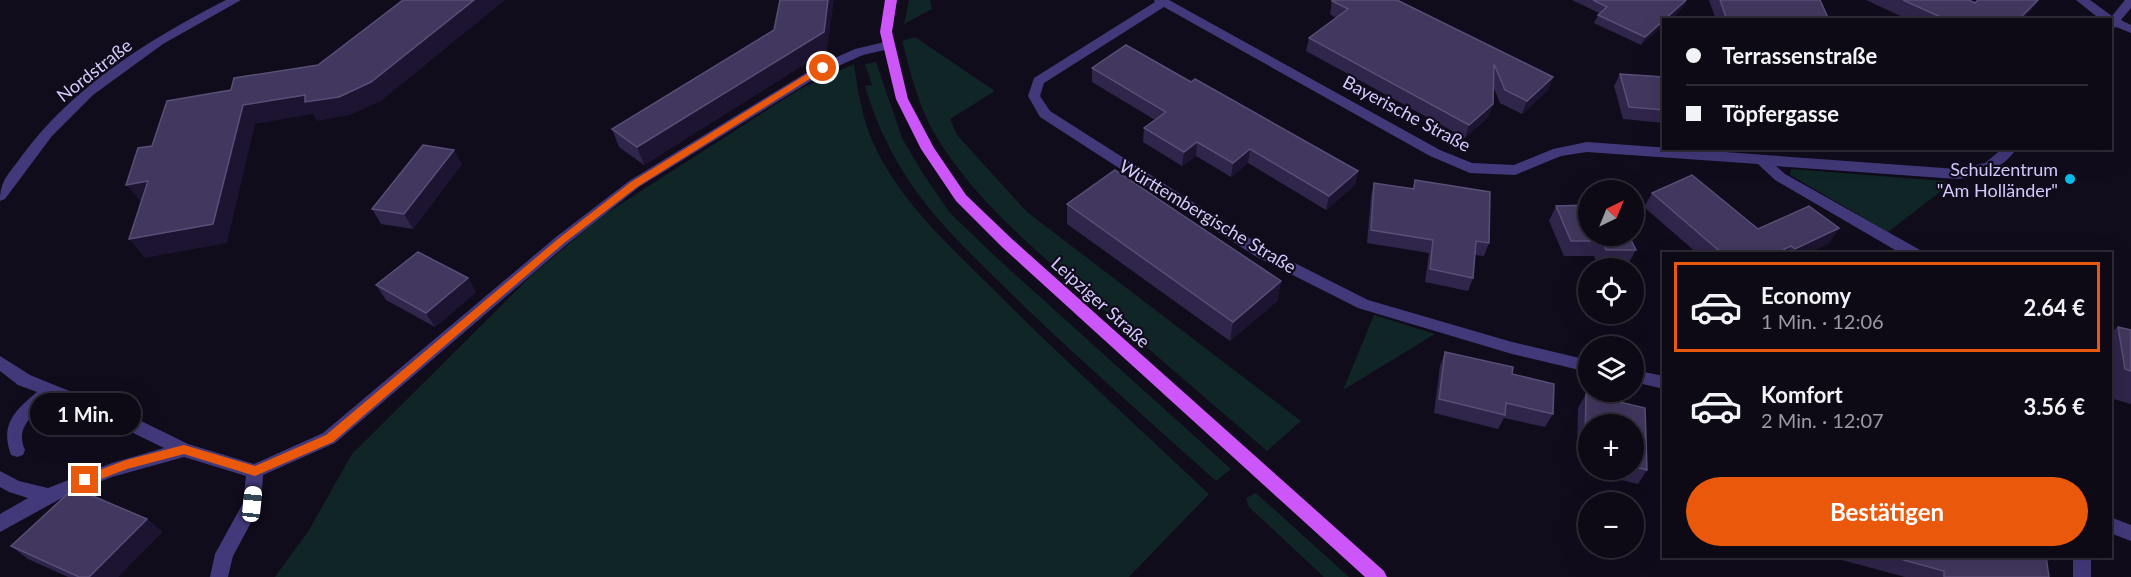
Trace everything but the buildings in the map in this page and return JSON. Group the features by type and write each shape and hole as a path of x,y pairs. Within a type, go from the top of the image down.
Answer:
{"main road":[{"name":"Leipziger Straße","path":"891,0 886,32 902,99 928,149 961,198 1007,243 1378,577"}],"street":[{"name":"Nordstraße","path":"0,196 47,134 82,98 125,65 194,21 235,0"},
{"path":"2082,0 2106,18"},
{"path":"2112,21 2131,0"},
{"name":"Bayerische Straße","path":"1162,1 1435,153 1470,168 1515,170 1558,152 1587,147 1971,174 1984,171 2001,161 2009,150"},
{"name":"Württembergische Straße","path":"1162,1 1038,81 1034,96 1045,114 1260,252 1363,304 1512,348 1578,364"},
{"path":"2112,22 2131,29"},
{"path":"0,362 24,380 49,392 127,422 184,450 255,471 329,438 561,241 634,184 823,68 859,51 890,45"},
{"path":"1762,159 1780,177 1911,252"},
{"path":"1644,378 1662,383"},
{"path":"17,450 9,438 9,428 13,421 49,392"},
{"path":"0,524 51,496 126,464 184,450"},
{"path":"219,577 224,554 252,504 255,471"},
{"path":"0,478 15,487 51,496"},
{"path":"2112,526 2131,533"},
{"path":"2082,558 2082,577"}],"green space":[{"path":"909,0 930,0 932,9 904,24"},
{"path":"915,37 995,91 950,119 957,135 1027,212 1301,421 1267,451 1007,223 967,180 928,121 915,87 902,41"},
{"path":"876,62 902,138 950,213 1231,469 1216,481 1028,310 930,210 893,155 878,122 865,86 872,85 865,64"},
{"path":"854,64 862,108 872,141 888,171 916,209 1023,319 1209,494 1129,577 275,577 309,530 352,454 531,276 602,216 800,89"},
{"path":"1791,169 1943,181 1949,185 1888,232 1790,175"},
{"path":"1374,315 1435,334 1343,390"},
{"path":"1256,493 1349,577 1324,577 1249,507 1246,498"}],"place":[{"name":"Schulzentrum \"Am Holländer\"","path":"2070,179"}],"route":[{"path":"85,480 126,464 184,450 255,471 329,438 561,241 634,184 823,68"}]}
